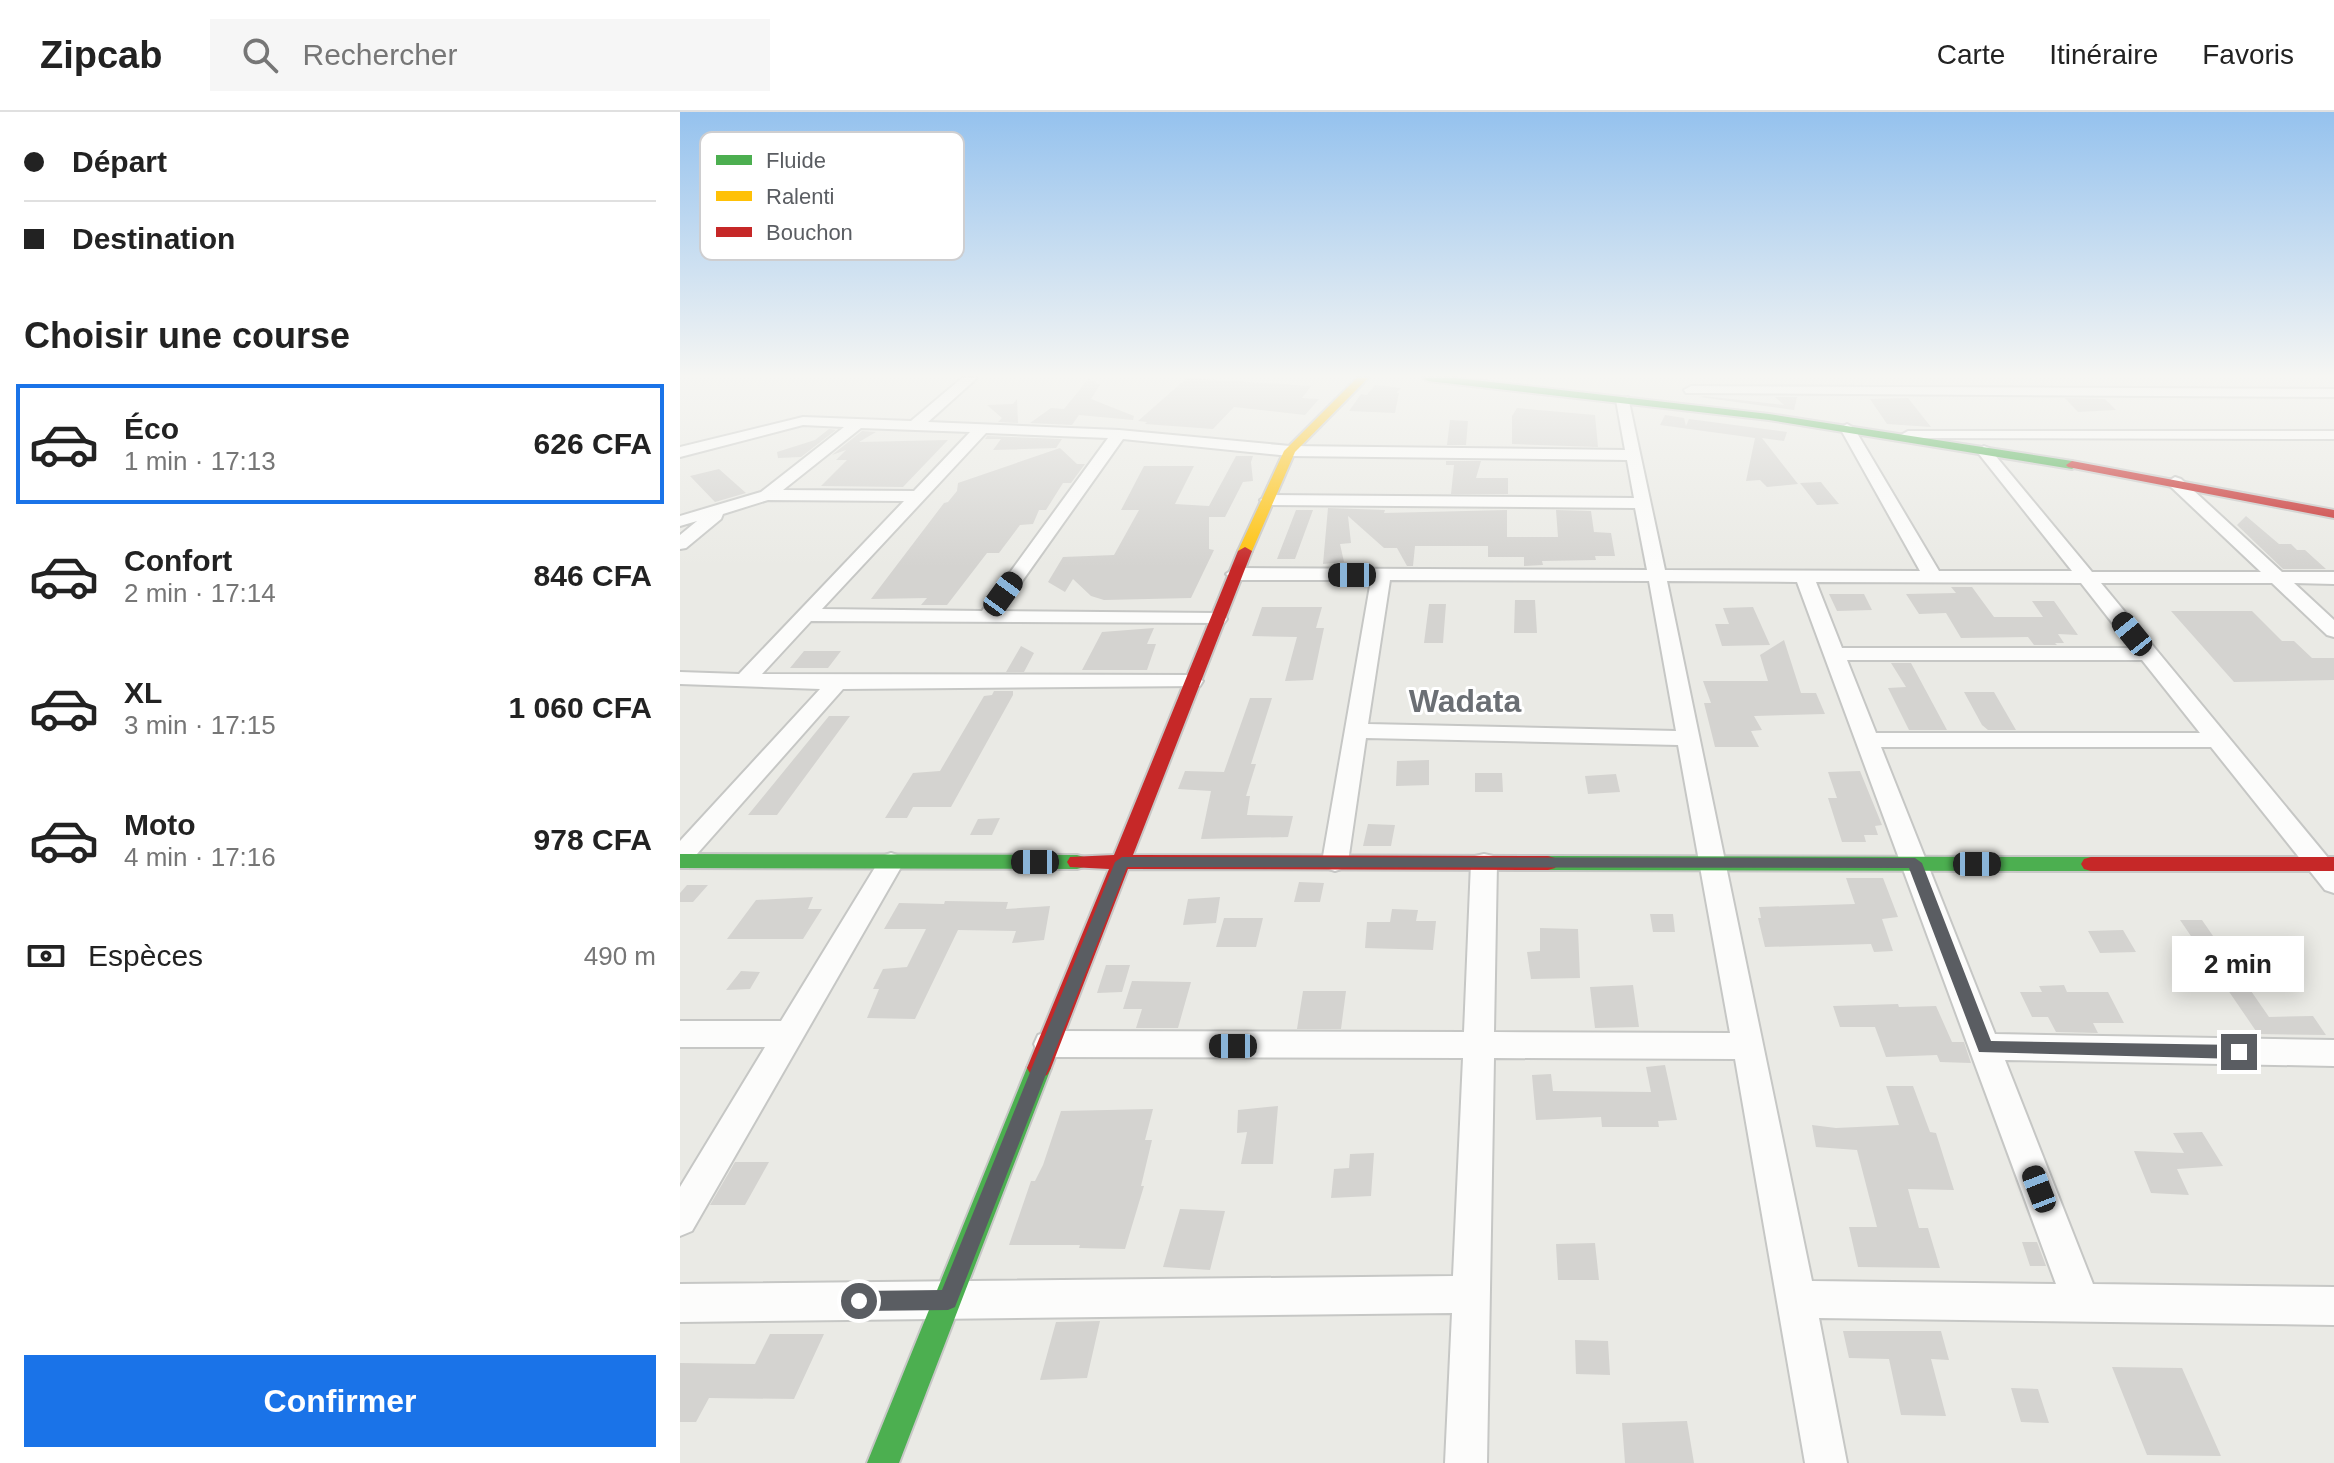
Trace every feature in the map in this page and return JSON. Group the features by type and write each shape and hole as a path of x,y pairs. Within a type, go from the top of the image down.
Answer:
{"main road":[{"path":"883,1463 1235,574 1290,451 1300,441"},
{"path":"1921,441 2175,482 2334,514"},
{"path":"680,859 2326,864"}],"street":[{"path":"680,452 723,441"},
{"path":"767,495 835,441"},
{"path":"744,681 970,441"},
{"path":"987,617 1114,441"},
{"path":"1190,441 1290,451 1633,455"},
{"path":"1630,441 1826,1463"},
{"path":"1855,441 1932,575"},
{"path":"1984,451 2216,740 2326,864 2334,883"},
{"path":"2175,482 2334,631"},
{"path":"680,521 767,495 918,496"},
{"path":"1268,500 1642,503"},
{"path":"680,544 723,508"},
{"path":"1235,574 2334,578"},
{"path":"1335,862 1381,575"},
{"path":"1804,575 2082,1303"},
{"path":"806,615 1217,619"},
{"path":"1834,654 2148,654"},
{"path":"680,678 837,683 1192,681"},
{"path":"680,859 837,683"},
{"path":"1356,731 1688,738"},
{"path":"1865,740 2216,740"},
{"path":"680,1219 891,862"},
{"path":"1466,1463 1484,863"},
{"path":"680,1034 789,1034"},
{"path":"1049,1044 1748,1046"},
{"path":"1985,1047 2334,1053"},
{"path":"680,1303 1471,1294"},
{"path":"1797,1299 2334,1306"}],"building":[{"path":"822,441 801,457 778,458 777,452"},
{"path":"849,441 947,441 903,487 821,486 847,460 836,460 846,450 832,455"},
{"path":"1000,441 1061,441 1056,448 993,450"},
{"path":"1447,441 1466,441 1466,445 1447,445"},
{"path":"1512,441 1597,441 1598,447 1512,444"},
{"path":"1754,441 1764,441 1798,484 1767,487 1760,480 1746,481"},
{"path":"1060,448 1077,464 1085,464 1071,483 1063,483 1046,510 1039,510 1033,524 1020,525 999,553 987,553 947,605 921,605 927,598 871,599 944,503 957,491 958,483"},
{"path":"1236,456 1253,456 1253,481 1243,482 1225,517 1209,517 1209,549 1214,550 1191,598 1104,600 1091,596 1073,579 1065,592 1048,582 1063,557 1114,555 1139,510 1121,510 1144,466 1194,466 1175,504 1209,506"},
{"path":"1446,461 1481,461 1476,478 1508,478 1508,494 1451,494 1454,465 1446,465"},
{"path":"719,469 746,493 715,502 690,476"},
{"path":"1821,482 1839,504 1817,505 1800,483"},
{"path":"1328,508 1385,510 1384,513 1507,510 1507,537 1558,537 1556,510 1591,511 1594,532 1611,533 1615,556 1595,556 1596,560 1542,561 1543,565 1524,566 1524,557 1488,557 1488,546 1415,546 1413,566 1407,566 1397,548 1384,548 1348,516 1351,543 1340,544 1344,562 1323,564"},
{"path":"1296,510 1313,510 1295,559 1277,559"},
{"path":"2246,516 2279,544 2291,544 2297,550 2305,550 2326,569 2283,569 2237,525"},
{"path":"1951,587 1972,587 1994,617 2043,617 2032,601 2054,601 2078,635 2058,634 2064,643 2055,643 2057,645 2034,645 2028,637 1961,638 1946,613 1919,614 1906,594 1956,593"},
{"path":"1829,594 1864,594 1872,610 1837,611"},
{"path":"1515,600 1535,600 1537,633 1514,633"},
{"path":"1429,604 1446,604 1443,643 1424,643"},
{"path":"1262,607 1322,607 1316,628 1324,628 1313,680 1285,681 1297,637 1252,636"},
{"path":"1753,607 1770,645 1722,646 1715,624 1729,624 1723,608"},
{"path":"2171,611 2252,611 2282,641 2294,641 2312,658 2334,658 2334,680 2234,682"},
{"path":"1154,628 1147,644 1156,644 1147,670 1082,670 1102,632"},
{"path":"1784,640 1801,693 1816,693 1825,714 1754,716 1762,730 1751,731 1759,747 1715,747 1704,703 1711,703 1703,681 1768,681 1760,655"},
{"path":"1021,646 1034,653 1024,672 1006,672"},
{"path":"804,651 841,651 828,668 790,668"},
{"path":"1891,663 1911,663 1947,730 1909,730 1888,688 1906,687"},
{"path":"994,691 1013,691 1013,695 951,807 913,807 907,818 885,818 913,773 940,771 984,696 992,695"},
{"path":"1964,692 1994,692 2016,730 1988,730 1982,725"},
{"path":"1250,698 1272,698 1251,764 1256,764 1246,796 1250,796 1247,815 1293,816 1288,837 1201,839 1211,791 1178,789 1185,771 1224,772"},
{"path":"829,716 850,716 777,815 748,815"},
{"path":"1429,760 1429,785 1396,786 1397,761"},
{"path":"1860,771 1882,825 1875,826 1878,835 1864,835 1866,842 1842,842 1828,798 1837,798 1828,772"},
{"path":"1475,773 1502,773 1503,792 1475,792"},
{"path":"1616,774 1620,792 1588,794 1585,776"},
{"path":"1000,818 992,835 970,835 978,819"},
{"path":"1368,824 1395,825 1391,846 1363,846"},
{"path":"1846,878 1883,878 1898,917 1882,919 1893,951 1874,952 1871,944 1765,947 1758,918 1761,918 1759,907 1855,904"},
{"path":"1299,882 1324,883 1320,902 1294,902"},
{"path":"687,885 708,885 693,902 680,902 680,893"},
{"path":"813,897 808,909 822,909 803,939 727,939 756,900"},
{"path":"1220,897 1216,923 1183,925 1188,899"},
{"path":"945,901 1008,902 1006,909 1050,906 1044,940 1012,943 1016,931 958,930 915,1019 867,1018 879,989 873,989 883,969 907,967 926,929 884,929 899,903 944,904"},
{"path":"1392,909 1418,910 1416,921 1436,921 1433,950 1365,948 1367,922 1390,922"},
{"path":"1650,914 1673,914 1675,932 1653,932"},
{"path":"1224,918 1263,918 1256,947 1216,947"},
{"path":"2180,920 2202,920 2269,1017 2313,1016 2326,1035 2258,1034"},
{"path":"1540,928 1578,929 1580,978 1531,979 1527,952 1540,951"},
{"path":"2123,930 2136,952 2100,953 2088,931"},
{"path":"1106,965 1130,965 1122,992 1097,993"},
{"path":"741,971 760,972 750,989 726,990"},
{"path":"1132,981 1191,982 1178,1028 1136,1028 1142,1009 1123,1009"},
{"path":"1633,985 1639,1027 1595,1028 1590,987"},
{"path":"2064,985 2067,992 2108,992 2124,1023 2093,1023 2098,1033 2056,1032 2048,1017 2032,1017 2020,992 2042,992 2039,986"},
{"path":"1303,991 1346,991 1341,1029 1297,1029"},
{"path":"1898,1004 1899,1007 1936,1006 1952,1042 1964,1042 1971,1063 1940,1062 1937,1055 1886,1057 1875,1027 1840,1027 1833,1006"},
{"path":"1665,1065 1677,1120 1658,1121 1659,1127 1602,1127 1601,1117 1536,1120 1532,1075 1551,1074 1553,1091 1651,1092 1646,1067"},
{"path":"1886,1086 1913,1086 1930,1132 1936,1133 1954,1190 1908,1189 1919,1228 1928,1228 1940,1268 1858,1267 1849,1227 1877,1227 1857,1150 1816,1147 1812,1125 1836,1128 1899,1125"},
{"path":"1278,1106 1273,1164 1241,1164 1247,1132 1237,1133 1238,1110"},
{"path":"1153,1109 1145,1140 1152,1140 1141,1186 1144,1186 1125,1249 1079,1248 1080,1245 1009,1245 1031,1181 1035,1181 1043,1165 1061,1111"},
{"path":"2202,1132 2223,1166 2177,1169 2189,1195 2151,1193 2134,1151 2184,1153 2173,1133"},
{"path":"1374,1153 1371,1196 1331,1198 1334,1169 1349,1168 1350,1154"},
{"path":"735,1162 769,1162 745,1205 710,1205"},
{"path":"1180,1209 1225,1211 1210,1270 1163,1267"},
{"path":"2022,1242 2037,1242 2046,1266 2030,1266"},
{"path":"1595,1243 1599,1280 1558,1280 1556,1244"},
{"path":"1100,1321 1087,1378 1040,1380 1056,1322"},
{"path":"1843,1331 1941,1331 1949,1360 1931,1359 1946,1416 1901,1415 1889,1359 1849,1358"},
{"path":"770,1334 824,1334 794,1399 709,1398 696,1422 680,1422 680,1363 755,1364"},
{"path":"1575,1340 1608,1341 1610,1375 1576,1374"},
{"path":"2112,1367 2182,1368 2221,1456 2147,1455"},
{"path":"2011,1388 2038,1389 2049,1423 2021,1422"},
{"path":"1687,1421 1694,1463 1625,1463 1622,1423"}],"traffic: fast":[{"path":"1921,441 2072,465"},
{"path":"680,861 1077,862"},
{"path":"1548,863 2091,864"},
{"path":"883,1463 1039,1068"}],"traffic: slow":[{"path":"1245,551 1290,451 1300,441"}],"traffic: jam":[{"path":"2072,465 2334,514"},
{"path":"1039,1068 1245,551"},
{"path":"1077,862 1548,863"},
{"path":"2091,864 2334,864"}],"district":[{"name":"Wadata","path":"1465,701"}],"route":[{"path":"859,1301 948,1300 1122,862 1915,863 1985,1047 2239,1052"}]}
